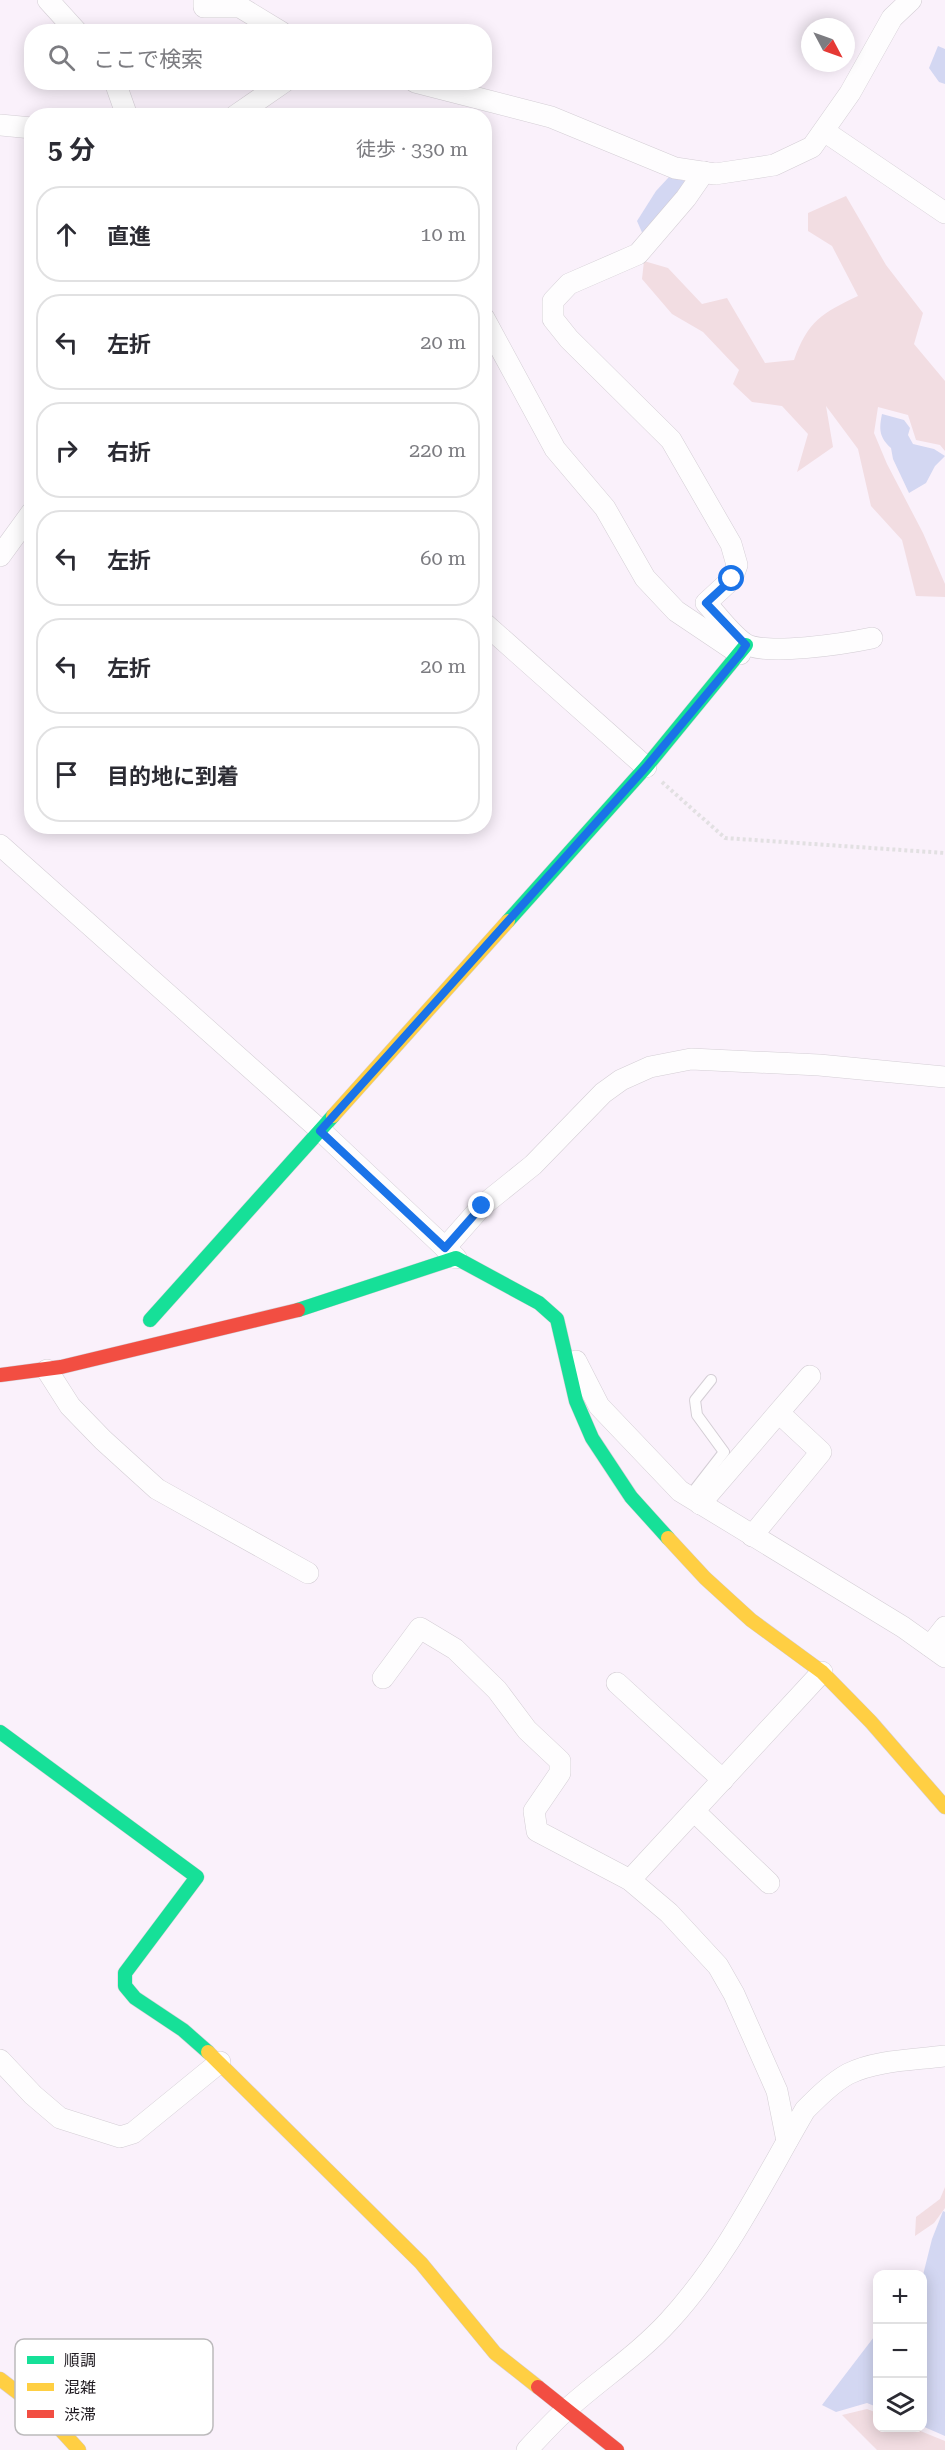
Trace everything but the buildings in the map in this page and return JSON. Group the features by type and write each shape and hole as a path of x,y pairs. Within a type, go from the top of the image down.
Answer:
{"street":[{"path":"48,0 70,24"},
{"path":"204,0 204,7 240,7 268,24"},
{"path":"446,90 551,117 675,168 715,174 774,165 812,147 850,93 892,18 911,0"},
{"path":"117,90 124,108"},
{"path":"254,108 271,90"},
{"path":"0,125 24,127"},
{"path":"824,131 945,213"},
{"path":"704,172 638,254 569,284 553,301 553,319 569,339 670,440 731,544 737,565 732,579 706,603 743,650"},
{"path":"492,333 555,449 605,508 645,578 676,611 743,650 832,645 872,638"},
{"path":"0,556 7,531 24,518"},
{"path":"492,630 646,767"},
{"path":"150,1320 646,767 743,650"},
{"path":"0,845 320,1131 450,1253 539,1303 557,1319 599,1406 680,1491 903,1627 937,1651 945,1627"},
{"path":"0,1375 47,1370 286,1314 450,1253 482,1206 533,1165 603,1093 621,1080 650,1067 691,1059 842,1067 945,1077"},
{"path":"557,1319 576,1401 592,1438 631,1497 705,1578 751,1620 822,1672 871,1722 945,1807"},
{"path":"47,1370 70,1406 103,1440 157,1489 308,1573"},
{"path":"694,1500 779,1413 810,1376"},
{"path":"752,1536 821,1452 779,1413"},
{"path":"383,1678 420,1628 455,1650 497,1690 527,1730 560,1761 560,1773 534,1811 537,1831 630,1880 669,1913 718,1966 734,1994 777,2091 787,2141"},
{"path":"630,1880 822,1672"},
{"path":"617,1683 723,1780"},
{"path":"0,1732 198,1877 125,1972 125,1986 135,1998 183,2030 220,2062 421,2263 495,2353 565,2411 617,2450"},
{"path":"693,1811 769,1883"},
{"path":"527,2450 565,2411 668,2322 693,2294 716,2263 805,2110 824,2091 849,2074 877,2066 945,2056"},
{"path":"0,2060 33,2095 60,2118 120,2137 133,2133 220,2062"},
{"path":"0,2379 15,2390"},
{"path":"66,2435 80,2450"}],"lane":[{"path":"694,1500 724,1452 697,1415 695,1400 711,1380"}],"path":[{"path":"646,767 725,838 945,853"}],"shaded area":[{"path":"846,196 886,265 923,313 914,344 945,381 945,451 940,445 916,440 908,415 878,407 874,433 887,464 923,533 945,584 945,597 916,596 902,540 871,506 858,449 826,406 833,447 797,472 808,434 782,406 752,402 733,384 739,370 703,332 672,314 642,279 644,261 668,268 702,304 727,298 765,363 794,360 805,336 818,320 826,313 858,296 832,246 808,231 808,213"},
{"path":"945,2187 945,2208 934,2223 915,2236 916,2217 940,2199"},
{"path":"867,2409 873,2411 873,2432 923,2432 945,2441 945,2450 877,2450 842,2415"}],"water":[{"path":"938,46 945,49 945,84 939,82 929,68"},
{"path":"669,177 686,181 644,237 637,221 656,191"},
{"path":"882,414 904,420 910,428 908,435 913,444 934,449 945,456 935,466 926,483 909,493 893,459 891,448 882,436 880,428"},
{"path":"943,2211 945,2212 945,2436 927,2428 927,2270 924,2270 932,2239"},
{"path":"873,2338 873,2405 867,2403 836,2412 822,2405"}],"traffic: fast":[{"path":"508,921 646,767 746,645"},
{"path":"150,1320 333,1116"},
{"path":"298,1310 456,1258 539,1303 557,1319 576,1401 592,1438 631,1497 668,1538"},
{"path":"0,1732 197,1877 125,1973 125,1986 135,1998 183,2030 208,2052"}],"traffic: slow":[{"path":"333,1116 508,921"},
{"path":"668,1538 705,1578 751,1620 822,1672 871,1722 945,1807"},
{"path":"208,2052 421,2263 495,2353 538,2387"},
{"path":"0,2379 15,2390"},
{"path":"65,2435 79,2450"}],"traffic: jam":[{"path":"0,1375 61,1367 298,1310"},
{"path":"538,2387 617,2450"}],"route":[{"path":"482,1206 445,1248 320,1131 646,767 740,654 746,645 706,603 732,579"}]}
